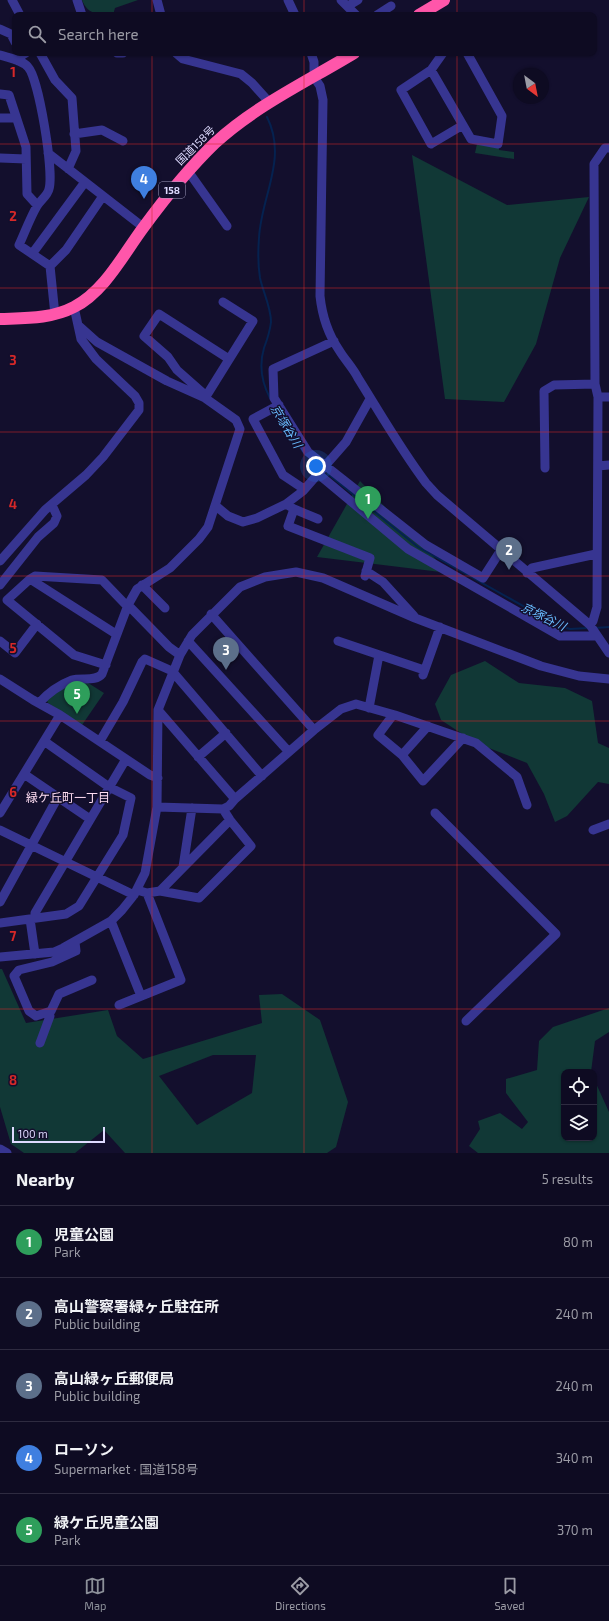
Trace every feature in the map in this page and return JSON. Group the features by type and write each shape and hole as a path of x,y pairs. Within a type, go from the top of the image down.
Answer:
{"highway":[{"path":"424,12 444,0"},
{"name":"国道158号","path":"0,319 55,314 74,308 87,299 98,288 188,171 228,131 270,103 349,56"}],"street":[{"path":"12,0 18,12"},
{"path":"77,0 81,12"},
{"path":"157,0 160,12"},
{"path":"288,0 293,12"},
{"path":"344,3 358,0"},
{"path":"344,3 353,12"},
{"path":"382,12 391,6"},
{"path":"0,29 11,34 12,36"},
{"path":"0,55 12,56"},
{"path":"22,56 33,78 43,118 48,153 50,189 37,205 19,245 50,266"},
{"path":"42,56 55,80 72,98 76,151 68,169"},
{"path":"180,56 183,59 241,74 252,83 270,103"},
{"path":"311,56 314,62 314,77 320,86 323,100 320,296 322,312 334,341 426,484 527,573 592,627 609,653"},
{"path":"441,56 431,70 401,90 431,144 463,125"},
{"path":"431,70 471,139 498,144 502,116 470,56"},
{"path":"0,94 9,95 26,147 27,194 37,205"},
{"path":"0,118 16,118"},
{"path":"74,134 102,130 123,141"},
{"path":"592,627 597,607 596,554 598,466 598,397 594,384 594,164 605,148 609,148"},
{"path":"48,153 144,227"},
{"path":"0,158 26,159"},
{"path":"188,171 227,226"},
{"path":"32,254 85,182"},
{"path":"50,266 66,250 103,196"},
{"path":"50,266 55,314"},
{"path":"205,398 253,321 223,302"},
{"path":"0,561 52,505 103,457 139,410 139,403 135,396 96,359 86,346 80,336 74,308"},
{"path":"205,398 202,391 182,374 168,357 144,336 159,314 229,359"},
{"path":"39,703 55,689 73,680 100,676 106,665 116,634 137,589 170,568 199,539 210,523 240,429 236,420 205,398 167,381 97,342 78,326"},
{"path":"334,341 273,369 274,398 280,405 308,452 321,469 408,549 422,558 501,600 560,636 592,627"},
{"path":"546,468 544,391 554,385 594,384"},
{"path":"598,397 609,397"},
{"path":"216,506 228,516 243,522 257,518 286,504 304,489 346,442 370,399"},
{"path":"280,405 253,419 283,475 304,489"},
{"path":"598,466 609,465"},
{"path":"321,469 426,545 483,578 501,550"},
{"path":"286,504 294,509 318,518"},
{"path":"0,585 38,537 54,523 57,516 52,505"},
{"path":"294,509 288,526 370,558 366,574 383,582 417,618"},
{"path":"527,573 532,568 596,554"},
{"path":"0,957 54,952 75,942 111,921 136,892 145,873 157,807 158,710 172,671 188,641 211,614 240,587 265,577 296,572 323,578 417,618 541,666 579,676 609,679"},
{"path":"106,665 74,655 7,600 35,576 102,580 169,647 180,655"},
{"path":"30,579 116,634"},
{"path":"142,585 165,608"},
{"path":"211,614 314,730"},
{"path":"0,641 15,653 37,624"},
{"path":"338,641 424,673 440,627"},
{"path":"188,641 289,752"},
{"path":"369,708 379,655"},
{"path":"100,741 123,702 142,662 145,659 172,671 262,776"},
{"path":"0,679 60,715 150,775 158,778"},
{"path":"157,807 223,809 229,806 235,799 314,730 341,709 356,704 476,742 516,777 527,805"},
{"path":"158,710 235,799"},
{"path":"0,813 60,715"},
{"path":"393,715 378,735 402,755 423,781 463,738"},
{"path":"402,755 428,726"},
{"path":"198,756 226,733"},
{"path":"0,923 66,914 79,906 123,835 131,798 109,787 44,741"},
{"path":"35,954 32,918 126,759"},
{"path":"24,774 90,819"},
{"path":"0,902 58,797"},
{"path":"183,867 192,808"},
{"path":"0,830 98,877 136,892 147,893 160,891 198,898 251,846 223,809"},
{"path":"435,813 556,934 466,1021"},
{"path":"160,891 230,820"},
{"path":"593,830 609,824"},
{"path":"119,1004 181,980 147,893"},
{"path":"111,921 141,996"},
{"path":"49,1012 38,1016 31,1014 14,976 19,970 52,962 76,951 75,942"},
{"path":"40,1043 50,1016 49,1012 59,994 92,980"},
{"path":"0,1149 7,1153"}],"green space":[{"path":"82,0 138,0 115,8 114,12 92,12 84,5"},
{"path":"477,144 499,147 499,150 514,152 514,159 475,153"},
{"path":"412,155 507,205 589,197 560,258 536,344 504,402 445,399"},
{"path":"360,481 449,573 317,557"},
{"path":"485,661 519,683 565,688 592,701 598,743 609,748 609,784 598,782 567,816 555,822 544,794 527,763 476,743 441,720 435,704 451,675"},
{"path":"85,681 104,693 82,725 48,703 46,698 67,686"},
{"path":"0,969 2,969 26,1023 108,1010 117,1036 143,1059 262,1023 259,995 282,994 320,1020 348,1102 336,1147 327,1153 125,1153 104,1130 75,1153 24,1153 11,1144 0,1107","holes":["213,1055 256,1055 252,1093 197,1125 159,1076"]},
{"path":"609,1008 609,1032 595,1041 591,1069 561,1069 561,1141 597,1141 597,1086 609,1112 609,1153 478,1153 469,1146 480,1129 478,1121 500,1113 522,1129 528,1122 506,1093 506,1079 537,1070 539,1041 553,1027"}],"waterway":[{"name":"京塚谷川","path":"267,117 273,133 275,148 272,178 261,222 258,258 260,278 271,316 271,325 262,354 263,380 270,398"},
{"name":"京塚谷川","path":"294,438 305,455"},
{"name":"京塚谷川","path":"328,474 418,547 557,625 570,629 588,628"},
{"name":"京塚谷川","path":"595,628 609,627"}],"place":[{"name":"ローソン","path":"144,199"},
{"name":"児童公園","path":"368,519"},
{"name":"高山警察署緑ヶ丘駐在所","path":"509,570"},
{"name":"高山緑ヶ丘郵便局","path":"226,670"},
{"name":"緑ケ丘児童公園","path":"77,714"}],"district":[{"name":"緑ケ丘町一丁目","path":"68,797"}]}
